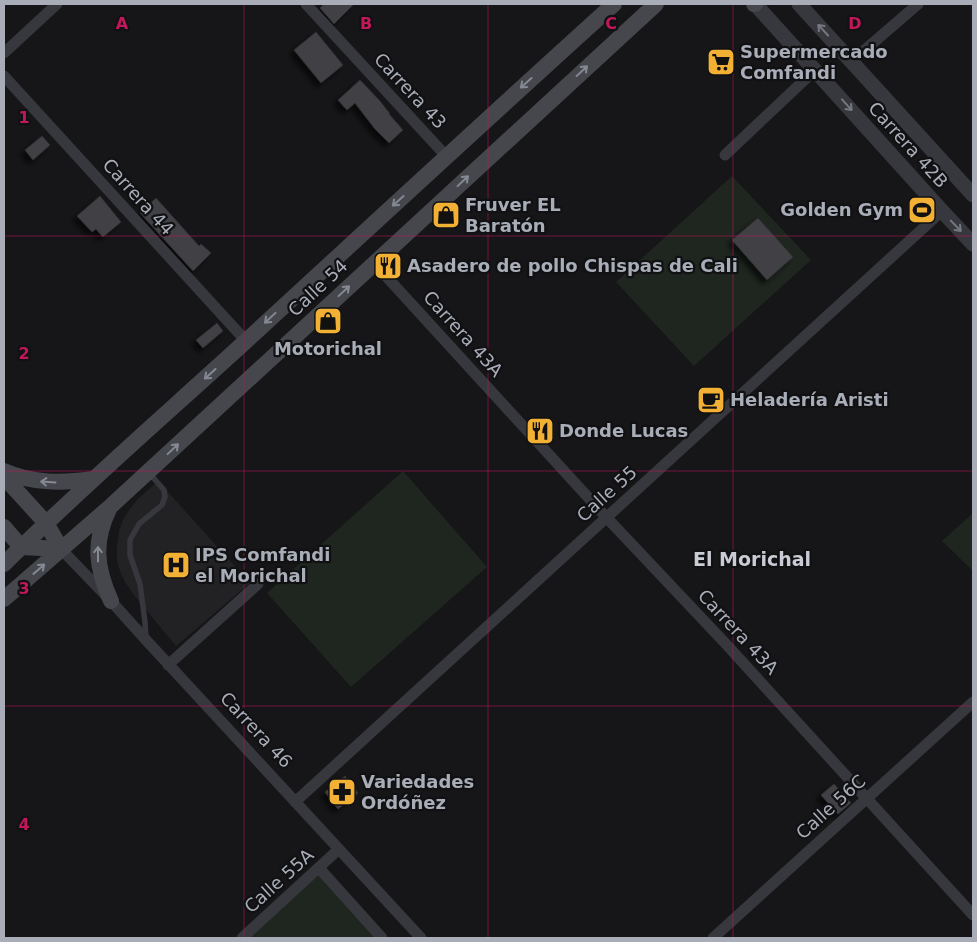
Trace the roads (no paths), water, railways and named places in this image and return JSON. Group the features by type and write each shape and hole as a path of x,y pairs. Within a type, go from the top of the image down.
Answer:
{"main road":[{"name":"Calle 54","path":"4,564 93,479 614,4"},
{"name":"Calle 54","path":"4,599 111,506 656,4"},
{"path":"4,471 20,477 46,482 93,479"},
{"name":"Carrera 46","path":"4,477 46,523 61,549"},
{"path":"111,506 100,533 98,547 99,566 103,584 111,600"},
{"path":"4,527 21,547 61,549"}],"street":[{"path":"4,53 57,4"},
{"name":"Carrera 43","path":"306,4 447,157"},
{"name":"Carrera 42B","path":"755,4 973,244"},
{"name":"Carrera 42B","path":"799,4 972,190"},
{"path":"852,61 918,4"},
{"path":"724,155 815,70"},
{"name":"Carrera 44","path":"4,76 246,341"},
{"name":"Calle 55","path":"295,802 942,211"},
{"name":"Carrera 43A","path":"374,263 606,518 725,643 973,915"},
{"name":"Carrera 46","path":"61,549 111,600 168,665 422,938"},
{"path":"168,665 258,584"},
{"name":"Calle 56C","path":"713,938 973,702"},
{"name":"Calle 55A","path":"242,938 339,850"},
{"path":"319,868 382,938"}],"lane":[{"path":"146,640 140,584 130,555 130,540 139,524 162,505 165,497 164,490 148,472"}],"place":[{"name":"Supermercado Comfandi","path":"721,62"},
{"name":"Golden Gym","path":"922,210"},
{"name":"Fruver EL Baratón","path":"446,215"},
{"name":"Asadero de pollo Chispas de Cali","path":"388,266"},
{"name":"Motorichal","path":"328,321"},
{"name":"Heladería Aristi","path":"711,400"},
{"name":"Donde Lucas","path":"540,431"},
{"name":"IPS Comfandi el Morichal","path":"176,565"},
{"name":"Variedades Ordóñez","path":"342,792"}],"district":[{"name":"El Morichal","path":"752,559"}]}
